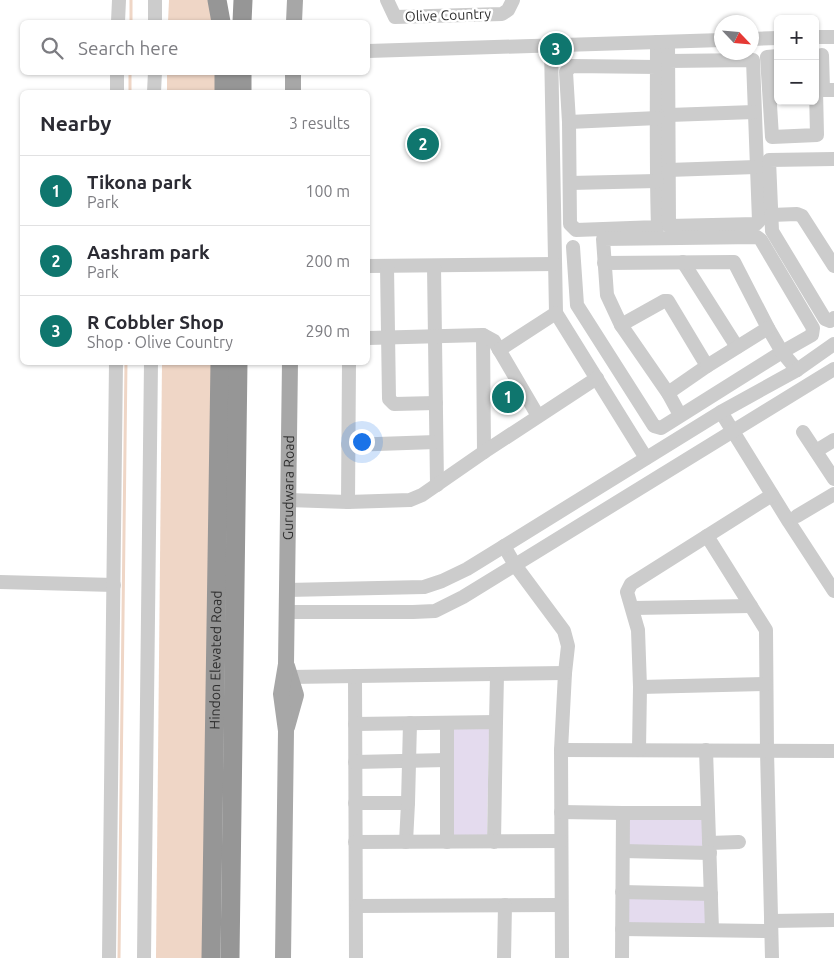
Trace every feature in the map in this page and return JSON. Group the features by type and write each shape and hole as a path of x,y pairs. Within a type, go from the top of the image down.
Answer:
{"highway":[{"path":"217,0 221,20"},
{"path":"225,0 225,20"},
{"path":"242,20 243,0"},
{"path":"224,75 224,90"},
{"path":"242,75 242,90"},
{"name":"Hindon Elevated Road","path":"211,958 220,365"},
{"name":"Hindon Elevated Road","path":"230,958 238,365"}],"main road":[{"path":"294,20 295,0"},
{"path":"293,75 293,90"},
{"name":"Gurudwara Road","path":"283,958 286,731 281,694 288,670 287,590 290,365"}],"street":[{"path":"118,20 119,0"},
{"path":"155,0 155,20"},
{"name":"Olive Country","path":"387,0 395,17 502,14 508,10 513,0"},
{"path":"819,37 834,37"},
{"path":"759,39 772,38 772,137 817,135 816,90 829,90 824,55"},
{"path":"370,52 714,40"},
{"path":"662,42 669,226 756,224 758,221 752,60"},
{"path":"551,46 556,313 646,458"},
{"path":"664,116 657,181 658,227 576,230 570,224 569,122 566,72 571,66 663,64 714,59"},
{"path":"117,75 117,90"},
{"path":"154,90 155,75"},
{"path":"569,122 754,112"},
{"path":"834,158 769,160 772,231 825,319 830,321 834,318"},
{"path":"668,170 756,167"},
{"path":"570,183 657,181"},
{"path":"771,215 798,214 802,216 834,266"},
{"path":"573,247 577,306 654,426 661,428 812,335 813,328 759,238 604,239 607,295 621,325 668,393 680,415"},
{"path":"604,262 732,261 736,263 768,328 782,352 796,370"},
{"path":"683,262 737,347"},
{"path":"370,266 555,264"},
{"path":"387,266 390,337 389,399 394,404 436,403"},
{"path":"434,266 437,485"},
{"path":"621,325 664,300 668,301 707,366"},
{"path":"499,350 556,313"},
{"path":"668,393 768,328"},
{"path":"483,335 484,452"},
{"path":"370,338 483,335 494,341 538,416"},
{"path":"287,590 424,587 442,581 467,569 721,412 796,370 834,344"},
{"path":"109,958 116,365"},
{"path":"144,958 151,365"},
{"path":"348,502 349,365"},
{"path":"287,612 436,611 464,597 834,370"},
{"path":"288,500 348,502 410,500 422,495 597,378"},
{"path":"721,412 772,496 834,591"},
{"path":"803,432 834,479"},
{"path":"816,451 834,440"},
{"path":"348,445 436,442"},
{"path":"798,516 834,494"},
{"path":"639,750 640,687 638,630 627,592 631,584 772,496"},
{"path":"707,536 766,630 772,958"},
{"path":"504,546 515,565 564,631 568,646 561,750 562,958"},
{"path":"0,582 114,586"},
{"path":"633,608 751,606"},
{"path":"288,670 356,676 498,675 565,672"},
{"path":"494,842 498,675"},
{"path":"356,676 356,958"},
{"path":"640,687 766,684"},
{"path":"355,724 496,722"},
{"path":"406,842 410,723"},
{"path":"447,723 447,842"},
{"path":"561,750 834,751"},
{"path":"706,750 712,930"},
{"path":"355,762 447,760"},
{"path":"355,803 408,803"},
{"path":"561,812 708,813"},
{"path":"622,958 623,813"},
{"path":"355,842 561,841"},
{"path":"623,851 710,848 739,842"},
{"path":"622,892 711,894"},
{"path":"504,958 505,904"},
{"path":"357,906 561,905"},
{"path":"622,929 712,930 834,920"}],"shaded area":[{"path":"169,0 223,0 223,20 168,20"},
{"path":"167,75 222,75 221,90 167,90"},
{"path":"162,365 217,365 210,958 156,958"},
{"path":"453,728 489,729 487,837 451,836"},
{"path":"627,817 702,818 702,848 627,847"},
{"path":"626,896 707,897 707,927 626,926"}],"waterway":[{"path":"131,0 131,20"},
{"path":"130,75 130,90"},
{"path":"119,958 126,365"}],"place":[{"name":"R Cobbler Shop","path":"556,49"},
{"name":"Aashram park","path":"423,144"},
{"name":"Tikona park","path":"508,397"}]}
